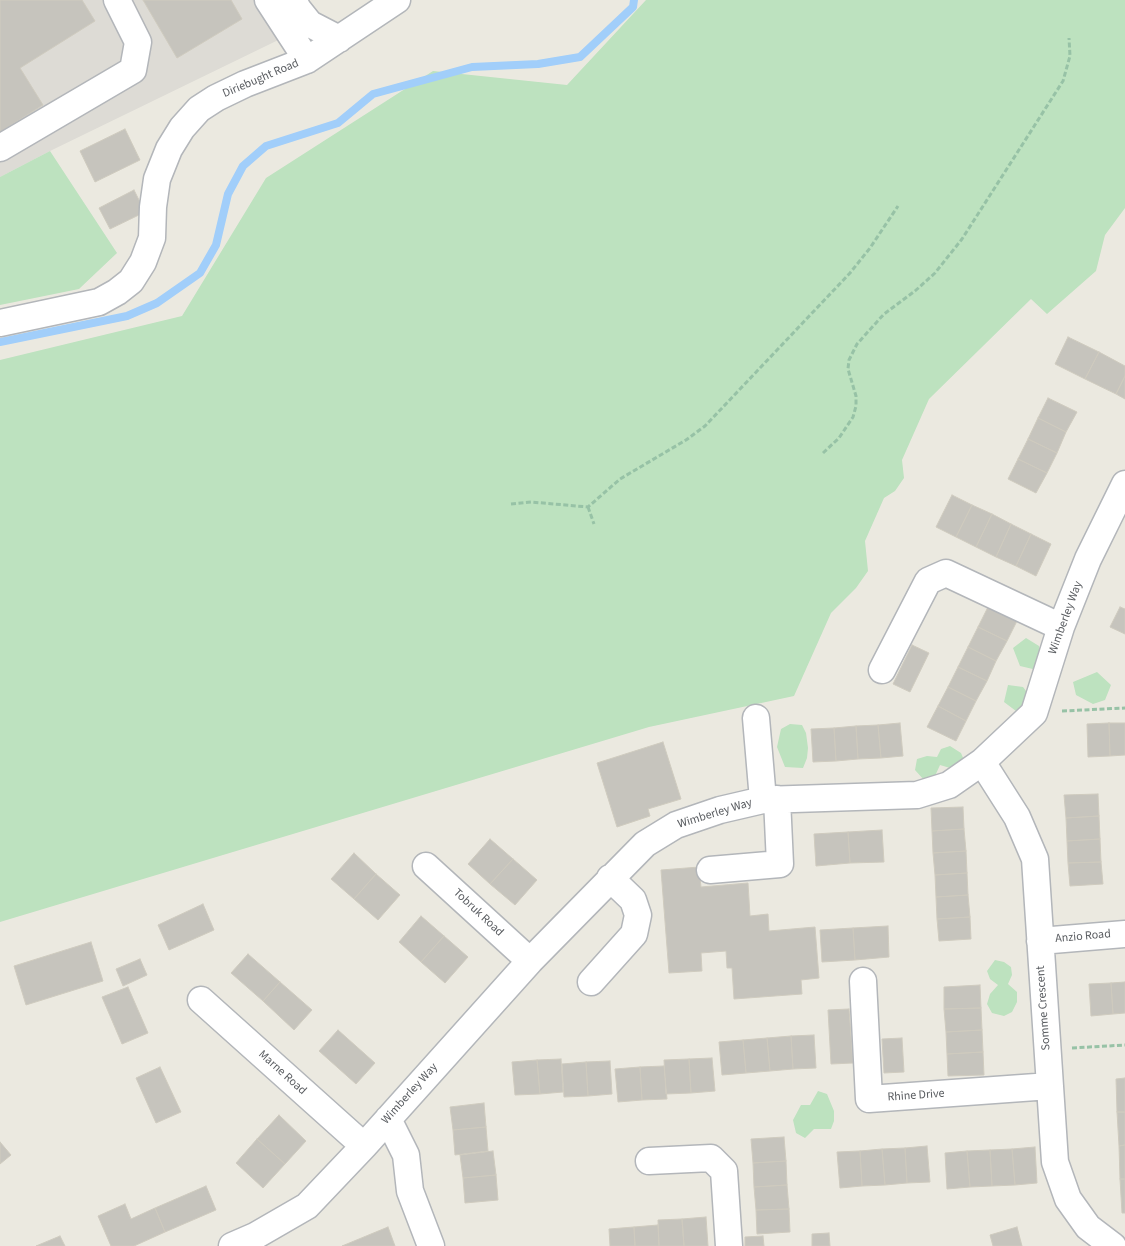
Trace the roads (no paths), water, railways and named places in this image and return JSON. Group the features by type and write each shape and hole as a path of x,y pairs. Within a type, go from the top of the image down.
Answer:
{"street":[{"path":"0,148 133,70 138,42 117,0"},
{"path":"268,0 307,60"},
{"path":"293,0 310,24 339,39"},
{"name":"Diriebught Road","path":"0,323 99,302 117,292 131,281 143,262 152,238 153,207 157,179 169,149 182,128 199,109 216,98 245,84 307,60 397,0"},
{"name":"Wimberley Way","path":"232,1246 255,1236 307,1206 364,1146 530,961 645,844 676,825 720,810 770,799 917,796 949,785 982,762 1034,713 1060,627 1088,559 1124,488"},
{"path":"882,670 928,581 946,573 1060,627"},
{"path":"710,870 780,864 756,718"},
{"name":"Somme Crescent","path":"982,762 1017,817 1035,858 1055,1162 1068,1198 1088,1227 1113,1246"},
{"name":"Tobruk Road","path":"426,866 530,961"},
{"path":"591,982 634,934 638,916 633,900 610,878"},
{"name":"Anzio Road","path":"1040,940 1125,934"},
{"name":"Rhine Drive","path":"863,981 869,1099 1050,1086"},
{"name":"Marne Road","path":"201,1000 364,1146"},
{"path":"388,1119 406,1155 410,1191 431,1246"},
{"path":"649,1162 711,1158 724,1171 729,1246"}],"waterway":[{"path":"0,342 127,316 157,303 200,273 216,245 228,194 243,166 266,146 338,123 373,94 472,67 538,64 580,57 633,7 634,0"}]}
